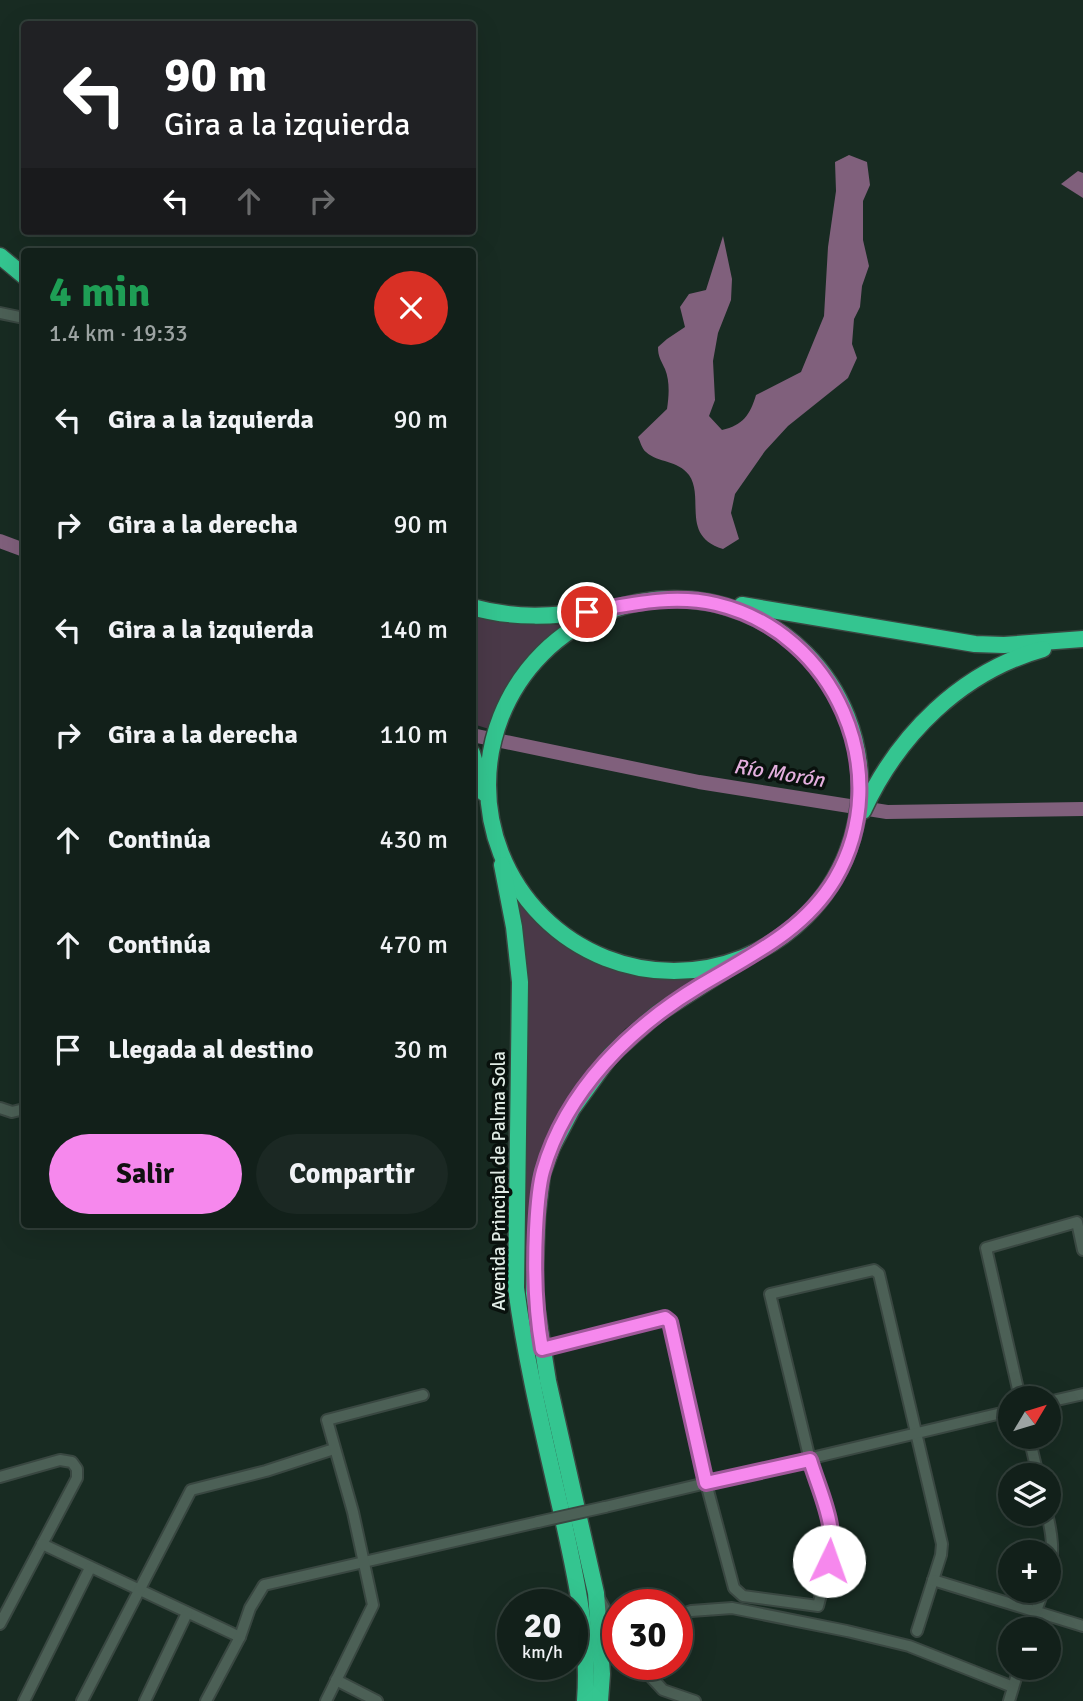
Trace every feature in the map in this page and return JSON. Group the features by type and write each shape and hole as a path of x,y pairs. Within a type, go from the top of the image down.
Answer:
{"highway":[{"path":"0,256 21,274"},
{"path":"0,270 21,287"},
{"path":"476,608 536,617 671,599 748,606 975,644 1004,646 1083,639"},
{"path":"701,601 758,619 783,635 816,666 837,697 852,731 864,799"},
{"path":"493,824 489,794 491,759 505,707 520,681 549,647 585,621 627,605"},
{"path":"476,765 508,866 532,904 565,935 597,954 633,966 677,971 722,965 763,949 800,923 820,901 840,870 864,799 900,747 930,715 985,674 1018,658 1083,639"},
{"name":"Avenida Principal de Palma Sola","path":"493,824 514,928 520,982 516,1288 531,1376 581,1601 585,1701"},
{"name":"Avenida Principal de Palma Sola","path":"600,1701 602,1674 596,1593 542,1349 534,1293 537,1216 542,1174 564,1122 598,1071 634,1032 672,1003 763,949"}],"street":[{"path":"0,313 21,317"},
{"path":"0,321 21,324"},
{"path":"0,1108 12,1112 21,1110"},
{"path":"1017,1386 986,1248 1077,1222 1083,1250"},
{"path":"542,1349 665,1318 670,1322 706,1483 734,1588 743,1596 818,1606 833,1547 833,1533 810,1460 770,1294 874,1270 879,1274 942,1544 942,1555 917,1631"},
{"path":"1061,1399 1083,1394"},
{"path":"326,1701 373,1605 353,1512 327,1420 423,1395"},
{"path":"206,1701 240,1637 250,1608 264,1585 810,1460 998,1414"},
{"path":"82,1701 186,1495 191,1490 266,1471 334,1449"},
{"path":"0,1477 68,1460 76,1466 77,1478 0,1624"},
{"path":"42,1545 240,1637"},
{"path":"24,1701 90,1569"},
{"path":"933,1580 1083,1626"},
{"path":"596,1593 602,1604"},
{"path":"1034,1617 1039,1603"},
{"path":"693,1611 732,1608 847,1631 912,1647 1013,1687"},
{"path":"145,1701 187,1613"},
{"path":"336,1679 377,1701"},
{"path":"654,1680 663,1690 695,1701"},
{"path":"1009,1701 1015,1680"}],"shaded area":[{"path":"849,155 867,162 870,185 863,201 863,240 869,266 862,286 860,307 854,319 852,344 857,358 848,378 788,426 765,451 735,494 731,513 739,539 723,549 710,543 702,535 689,475 679,467 651,456 642,447 638,437 667,409 668,378 658,347 685,327 680,307 689,294 706,290 723,236 732,279 731,300 718,333 713,361 715,400 709,416 722,430 735,425 748,414 756,395 801,372 824,316 828,247 836,191 835,162"},
{"path":"1078,171 1083,173 1083,198 1061,184"},
{"path":"476,614 533,623 569,624 521,670 489,729 476,725"},
{"path":"514,895 559,942 606,967 658,978 707,973 707,976 657,1004 625,1029 559,1117 529,1296 525,1297"}],"waterway":[{"name":"Río Morón","path":"0,541 21,549"},
{"name":"Río Morón","path":"476,736 699,782 887,812 1083,809"}],"route":[{"path":"587,612 656,600 686,599 716,604 758,619 783,635 816,666 841,704 856,746 860,776 857,820 843,863 820,901 800,923 776,941 672,1003 634,1032 598,1071 572,1109 552,1147 542,1174 537,1216 534,1293 542,1349 665,1318 670,1322 706,1483 810,1460 833,1533 829,1561"}]}
